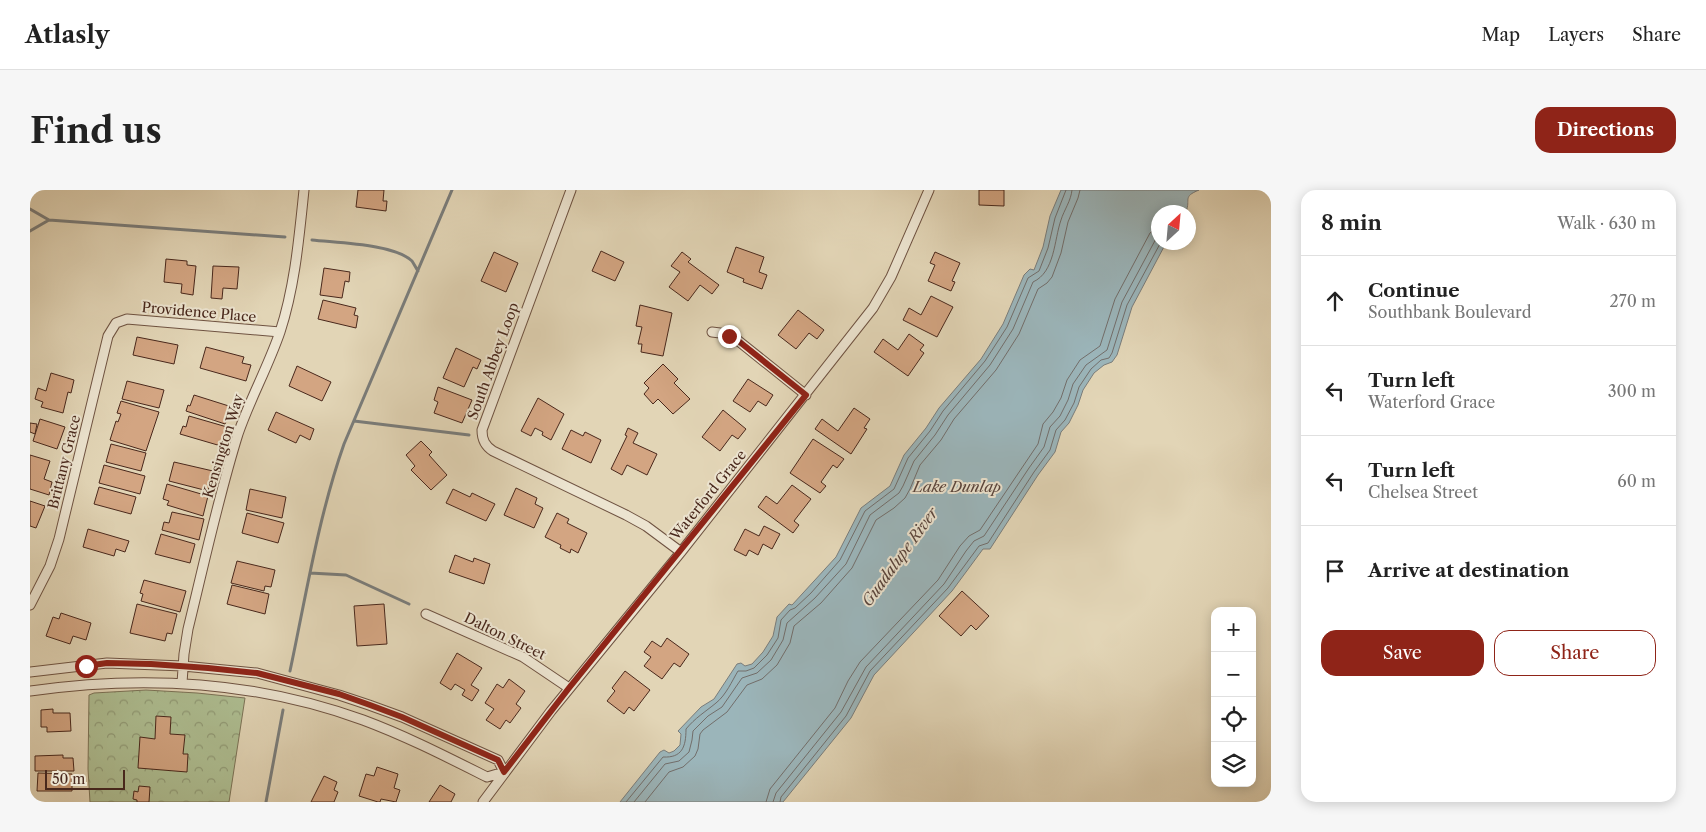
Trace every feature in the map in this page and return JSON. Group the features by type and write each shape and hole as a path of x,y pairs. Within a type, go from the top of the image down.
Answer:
{"street":[{"name":"Kensington Way","path":"182,683 188,630 230,462 246,414 280,332 294,276 304,190"},
{"name":"South Abbey Loop","path":"571,190 482,430 482,438 493,452 626,515 646,526 681,552"},
{"name":"Waterford Grace","path":"483,802 569,688 681,552 873,308 898,261 929,190"},
{"name":"Providence Place","path":"116,323 127,320 280,332"},
{"name":"Brittany Grace","path":"30,605 55,553 108,336 116,323"},
{"path":"712,332 736,339 806,395"},
{"name":"Dalton Street","path":"426,614 523,657 569,688"},
{"path":"30,672 107,663 183,666 257,673 339,694 402,717 498,760 504,772 487,777 422,744 344,713 309,703 240,688 182,683 108,683 73,685 30,691"}],"green space":[{"path":"146,690 245,698 229,802 90,802 88,769 89,695 94,693"}],"water":[{"name":"Lake Dunlap","path":"1061,190 1199,190 1190,195 1187,205 1151,205 1151,250 1162,250 1132,307 1117,355 1112,362 1104,365 1094,373 1083,390 1069,423 1061,432 1055,452 990,549 983,549 952,591 874,675 851,718 783,802 620,802 660,752 664,750 669,753 680,745 681,734 678,731 701,707 714,699 737,664 741,663 745,666 752,664 763,652 773,636 777,617 789,604 792,605 836,557 861,508 890,486 904,455 926,428 939,408 981,359 1003,324 1024,275 1030,269 1034,270 1043,247 1050,216"}],"building":[{"path":"358,190 384,190 383,201 387,201 386,211 356,207"},
{"path":"979,190 1004,190 1004,206 979,205"},
{"path":"736,247 764,257 759,272 767,275 762,289 743,282 744,279 727,272"},
{"path":"601,251 624,262 615,281 592,271"},
{"path":"494,252 518,263 506,292 481,281"},
{"path":"682,252 691,259 688,262 719,285 712,294 700,285 688,301 669,287 680,272 671,266"},
{"path":"935,252 960,263 952,281 955,282 951,291 928,281 935,265 930,263"},
{"path":"166,259 187,261 187,265 196,266 193,295 181,293 182,284 164,282"},
{"path":"213,266 239,267 237,289 223,288 222,299 211,298"},
{"path":"324,268 350,272 349,282 345,281 342,298 320,295"},
{"path":"931,296 953,307 937,337 903,320 909,308 921,315"},
{"path":"323,300 356,308 354,315 358,316 356,328 318,319"},
{"path":"640,305 672,313 663,356 641,352 642,344 638,344 642,327 636,326"},
{"path":"798,310 824,330 817,339 809,333 796,349 778,335"},
{"path":"909,334 924,345 920,350 924,353 908,376 874,352 883,339 898,350"},
{"path":"137,337 178,345 174,364 133,355"},
{"path":"206,347 244,357 242,363 251,365 246,381 200,368"},
{"path":"456,348 481,360 477,369 473,367 464,387 443,378"},
{"path":"663,364 678,379 674,383 690,399 673,414 658,399 653,404 644,394 649,388 644,383"},
{"path":"297,366 331,382 322,401 289,386"},
{"path":"51,373 74,380 71,393 68,392 63,413 41,407 43,402 35,399 38,388 46,391"},
{"path":"748,379 773,395 766,406 758,401 750,412 733,401"},
{"path":"127,381 164,390 159,408 122,399"},
{"path":"438,387 472,400 462,423 434,413 438,402 434,400"},
{"path":"194,395 232,407 225,424 186,411"},
{"path":"538,398 564,414 551,440 542,435 543,432 535,428 531,436 521,431"},
{"path":"121,401 159,412 146,451 110,440 116,421 118,422 121,414 117,413"},
{"path":"854,408 870,419 864,428 867,429 851,454 815,429 822,419 838,431"},
{"path":"723,410 746,429 738,439 732,435 720,451 702,437"},
{"path":"276,412 314,429 310,440 300,435 296,443 268,430"},
{"path":"189,416 227,427 221,446 180,434 183,426 186,427"},
{"path":"40,419 65,427 57,449 33,441"},
{"path":"30,423 37,424 35,434 30,432"},
{"path":"628,428 638,433 633,443 657,454 647,475 627,465 622,475 611,469 627,436 625,435"},
{"path":"571,430 583,436 585,432 601,440 591,463 562,449"},
{"path":"813,439 844,459 837,468 833,465 821,482 826,486 820,493 790,473"},
{"path":"421,441 432,452 429,455 447,475 431,490 411,470 415,466 406,455"},
{"path":"111,444 146,453 141,471 106,462"},
{"path":"30,455 50,461 44,479 52,482 49,495 30,489"},
{"path":"174,462 213,471 208,491 169,481"},
{"path":"104,465 145,476 140,494 99,483"},
{"path":"167,484 208,496 203,516 167,505 169,501 163,499"},
{"path":"792,485 811,499 794,521 799,525 793,533 758,507 766,496 777,504"},
{"path":"99,487 136,497 131,514 94,504"},
{"path":"516,488 537,498 535,504 543,508 534,528 504,515"},
{"path":"250,489 286,497 282,518 246,510"},
{"path":"453,489 470,497 472,493 495,504 486,521 446,503"},
{"path":"30,501 45,506 36,528 30,526"},
{"path":"172,512 204,519 199,540 162,530 164,522 169,523"},
{"path":"247,513 284,523 278,543 242,533"},
{"path":"557,513 569,519 567,523 587,533 578,553 571,549 570,553 560,548 561,545 545,537"},
{"path":"764,526 780,534 772,549 763,544 758,555 749,550 746,556 734,550 745,529 759,536"},
{"path":"88,529 129,541 125,552 116,549 114,556 83,547"},
{"path":"161,534 195,544 190,563 155,554"},
{"path":"455,555 473,562 474,558 490,564 484,584 449,572"},
{"path":"237,561 275,570 271,587 265,586 264,591 231,583"},
{"path":"144,580 186,591 180,612 141,601 143,594 140,593"},
{"path":"232,585 269,594 265,614 227,604"},
{"path":"962,591 989,616 976,630 971,625 961,636 939,616"},
{"path":"137,604 177,614 172,634 167,633 165,641 130,633"},
{"path":"384,604 387,644 357,646 354,606"},
{"path":"61,613 91,623 86,640 73,636 70,644 46,636 53,617 59,619"},
{"path":"667,638 689,654 680,667 674,663 662,679 644,666 651,657 644,652 652,641 661,647"},
{"path":"457,653 482,668 471,685 479,690 472,701 462,695 465,690 455,684 451,690 440,683"},
{"path":"625,671 650,690 634,711 629,707 624,714 607,701 615,691 612,688"},
{"path":"509,679 525,691 516,704 521,708 510,723 506,720 500,729 486,720 494,709 485,703 497,684 503,688"},
{"path":"53,709 53,713 70,713 71,731 47,732 47,727 41,727 41,710"},
{"path":"156,716 171,717 170,734 185,735 183,754 188,754 187,772 138,768 140,737 155,739"},
{"path":"63,755 63,758 73,758 74,771 35,771 35,756"},
{"path":"377,767 398,774 394,788 400,790 396,802 381,799 378,802 359,796 366,774 374,776"},
{"path":"38,773 72,774 72,791 37,791"},
{"path":"324,776 337,782 334,790 338,792 334,802 311,802"},
{"path":"440,785 455,794 451,802 429,802"},
{"path":"139,786 150,787 149,802 137,802 137,800 133,799 134,791 138,792"}],"waterway":[{"path":"290,671 320,529 344,444 452,190"},
{"path":"30,209 49,220 285,237"},
{"path":"30,231 49,220"},
{"path":"312,240 365,245 392,251 404,255 412,261 418,271"},
{"path":"354,421 469,435"},
{"path":"310,573 346,575 409,604"},
{"path":"266,802 283,710"}],"route":[{"path":"86,666 107,663 208,668 257,673 305,685 339,694 402,717 498,760 504,772 569,688 681,552 806,395 736,339 729,336"}],"water label":[{"name":"Guadalupe River","path":"900,557"}]}
